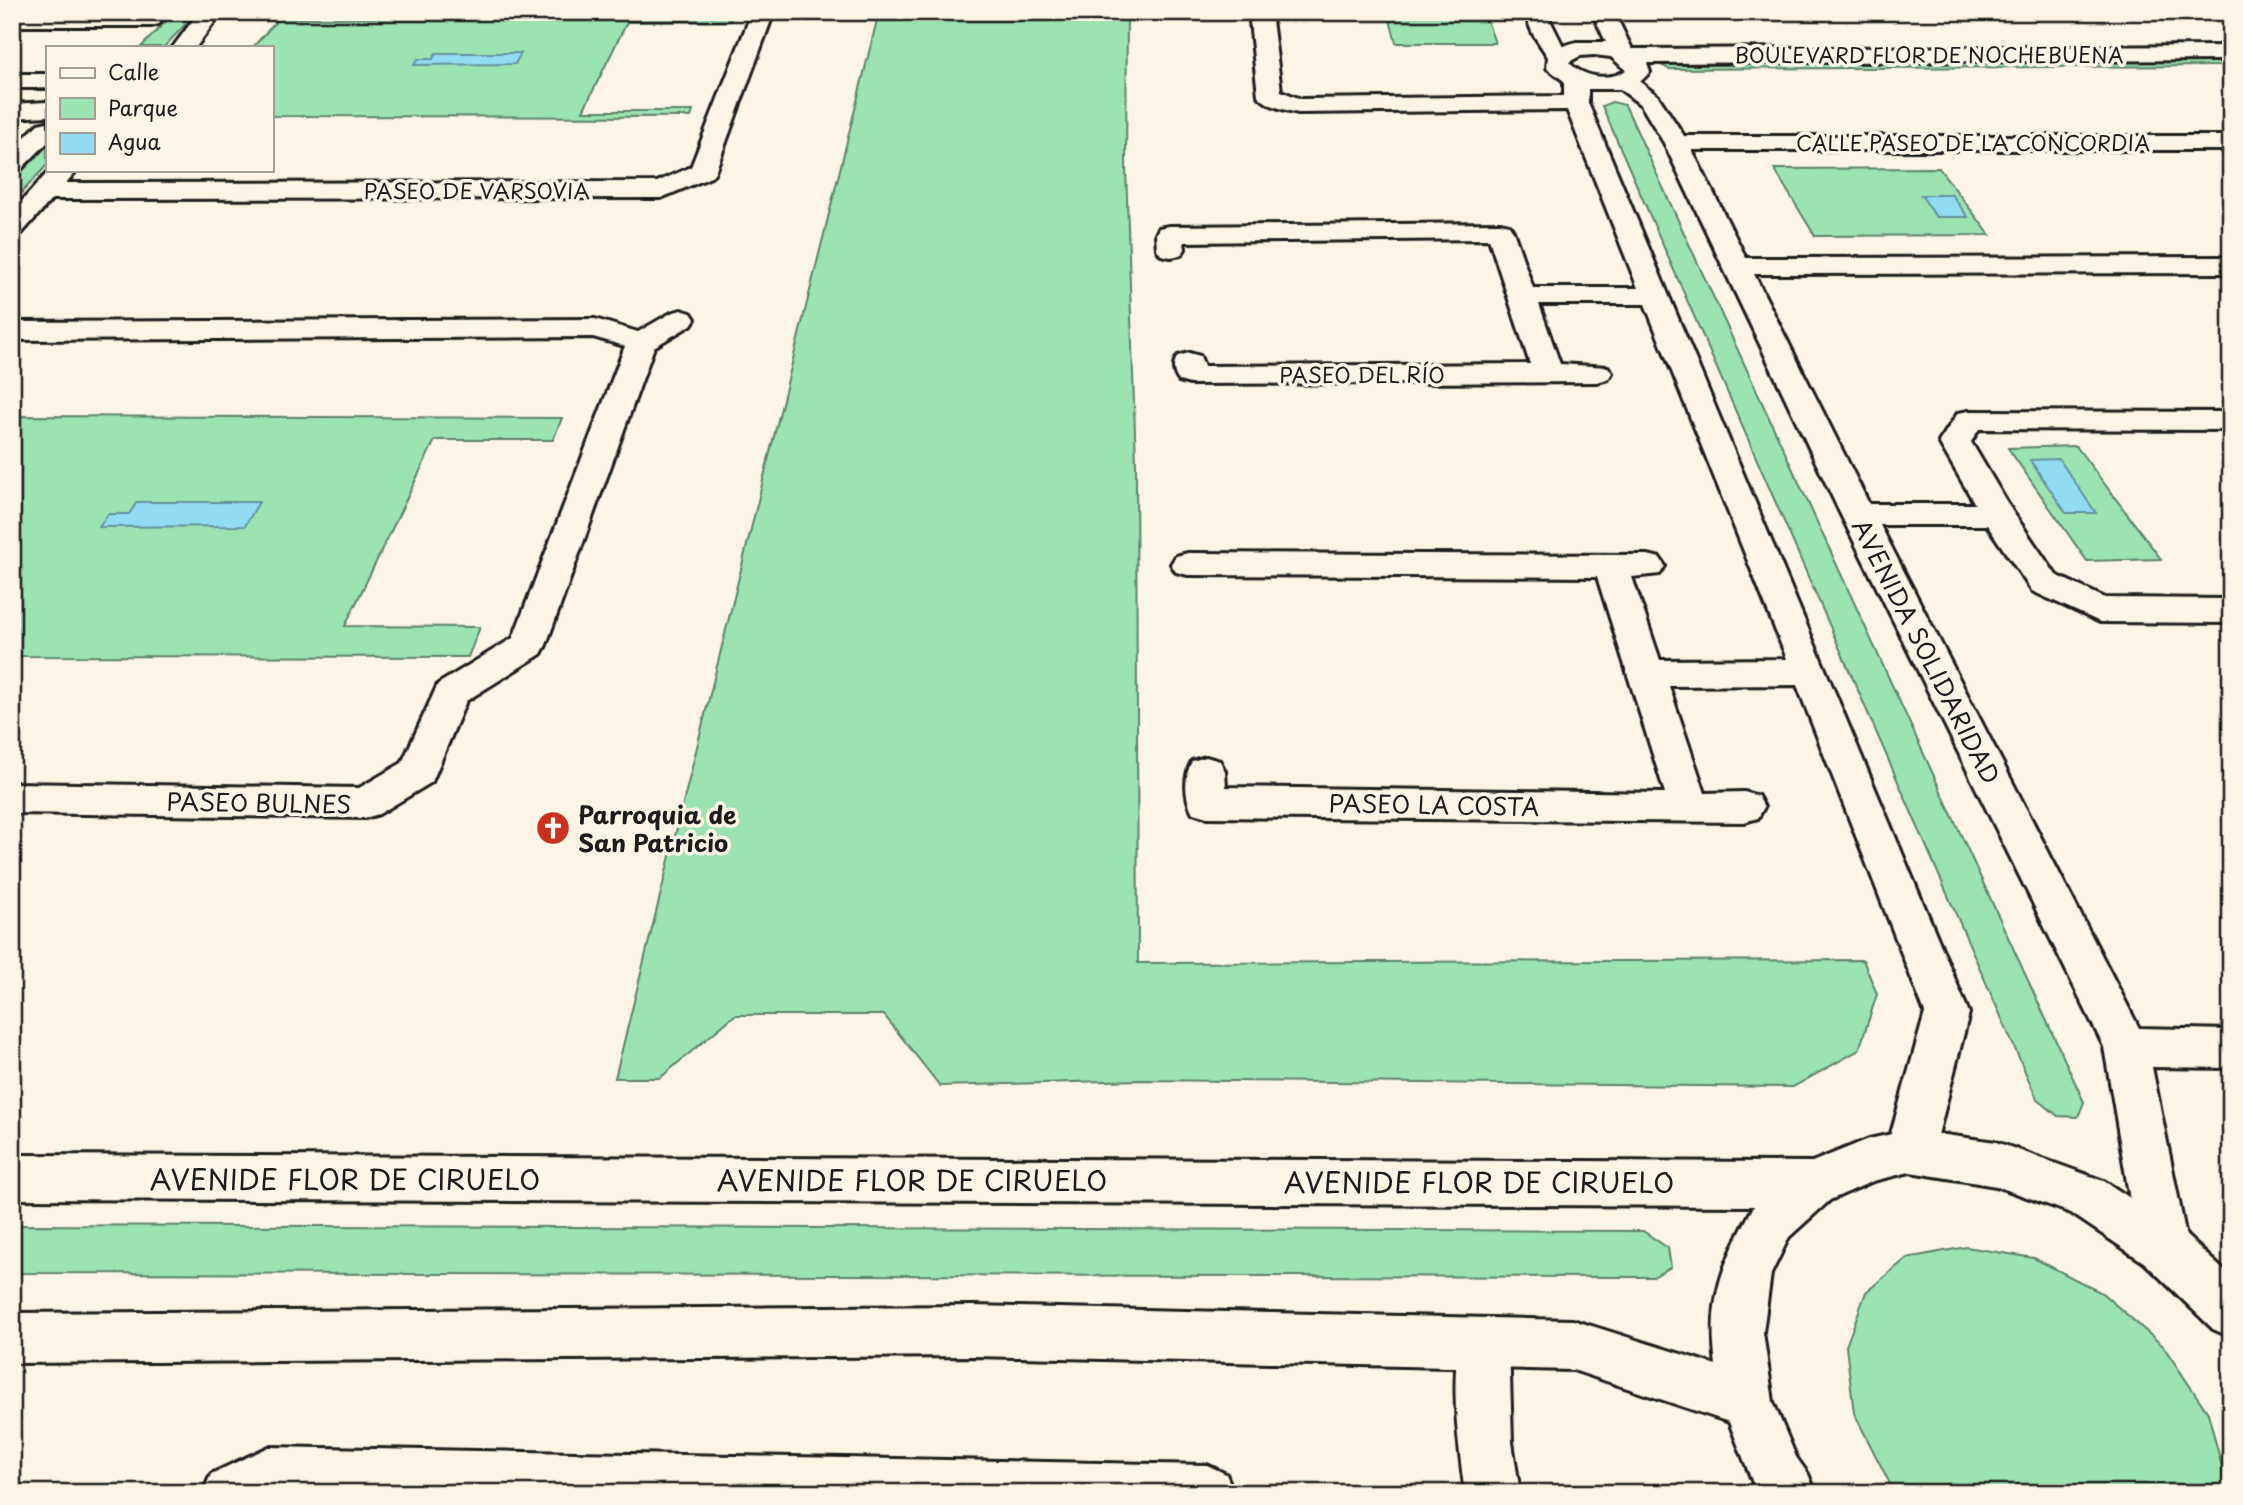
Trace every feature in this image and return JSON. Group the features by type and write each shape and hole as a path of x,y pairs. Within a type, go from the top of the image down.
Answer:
{"street":[{"path":"185,46 211,12"},
{"name":"PASEO DE VARSOVIA","path":"71,181 661,190 702,172 764,12"},
{"path":"1260,12 1270,95 1298,106 1517,104 1570,79 1601,83 1633,69"},
{"path":"1535,12 1544,34 1570,79 1653,296 1810,673 1947,1013 1910,1152"},
{"name":"AVENIDA SOLIDARIDAD","path":"1603,12 1650,102 1676,143 1858,515 2126,1047 2163,1247"},
{"path":"12,19 129,29 154,16"},
{"path":"1570,79 1566,52 1589,48 1633,69"},
{"name":"BOULEVARD FLOR DE NOCHEBUENA","path":"1633,69 2231,52"},
{"path":"12,82 46,81"},
{"path":"12,111 46,108"},
{"path":"12,164 46,130"},
{"name":"CALLE PASEO DE LA CONCORDIA","path":"1676,143 2231,143"},
{"path":"12,228 46,191 71,181"},
{"path":"1171,249 1169,234 1513,231 1520,296 1548,373"},
{"path":"1735,266 2231,265"},
{"path":"1520,296 1653,296"},
{"path":"12,331 595,328 641,342 681,319"},
{"name":"PASEO BULNES","path":"12,798 365,803 418,772 451,693 528,645 641,342"},
{"name":"PASEO DEL RÍO","path":"1189,362 1190,375 1597,373"},
{"path":"2231,421 1969,420 1955,442 1997,514 2044,583 2101,610 2231,611"},
{"path":"1858,515 1997,514"},
{"path":"1188,564 1648,566"},
{"path":"1611,566 1690,808"},
{"path":"1646,673 1810,673"},
{"name":"PASEO LA COSTA","path":"1206,771 1207,802 1744,807"},
{"path":"2126,1047 2225,1049"},
{"path":"1788,1493 1777,1476 1747,1402 1737,1332 1746,1271 1772,1221 1812,1184 1869,1161 1910,1152 1996,1164 2087,1197 2163,1247 2231,1312"},
{"name":"AVENIDE FLOR DE CIRUELO","path":"12,1177 1812,1184"},
{"path":"12,1338 974,1331 1573,1345 1747,1402"},
{"path":"1483,1343 1485,1442 1493,1493"},
{"path":"230,1493 269,1474 1207,1493"}],"green space":[{"path":"175,12 197,12 165,46 142,46"},
{"path":"879,12 1127,12 1126,168 1136,463 1138,963 1863,960 1877,994 1859,1050 1793,1087 1140,1080 940,1086 884,1015 735,1015 660,1078 615,1078"},
{"path":"1388,12 1484,12 1495,43 1396,43"},
{"path":"732,16 730,21 627,22 583,111 693,111 691,117 273,116 273,46 254,46 279,18"},
{"path":"2231,60 2231,66 1669,69 1661,65"},
{"path":"1612,102 1625,105 2084,1102 2078,1117 2058,1116 2037,1099 1602,106"},
{"path":"46,146 46,166 12,203 12,182"},
{"path":"1939,168 1990,235 1815,236 1774,169"},
{"path":"12,416 562,418 553,440 435,440 345,626 480,627 468,657 12,656"},
{"path":"2076,446 2161,559 2087,561 2008,448"},
{"path":"12,1225 1643,1231 1668,1248 1671,1267 1653,1277 12,1273"},
{"path":"1966,1247 2034,1258 2102,1293 2163,1346 2208,1413 2226,1482 2224,1493 1898,1493 1890,1484 1854,1413 1846,1346 1866,1292 1907,1258"}],"water":[{"path":"436,53 521,53 515,64 414,65 418,59 433,59"},
{"path":"1921,195 1952,195 1968,217 1936,217"},
{"path":"2059,459 2096,513 2066,513 2030,460"},
{"path":"137,502 259,502 245,526 99,527 108,514 129,514"}],"place":[{"name":"Parroquia de San Patricio","path":"553,828"}]}
